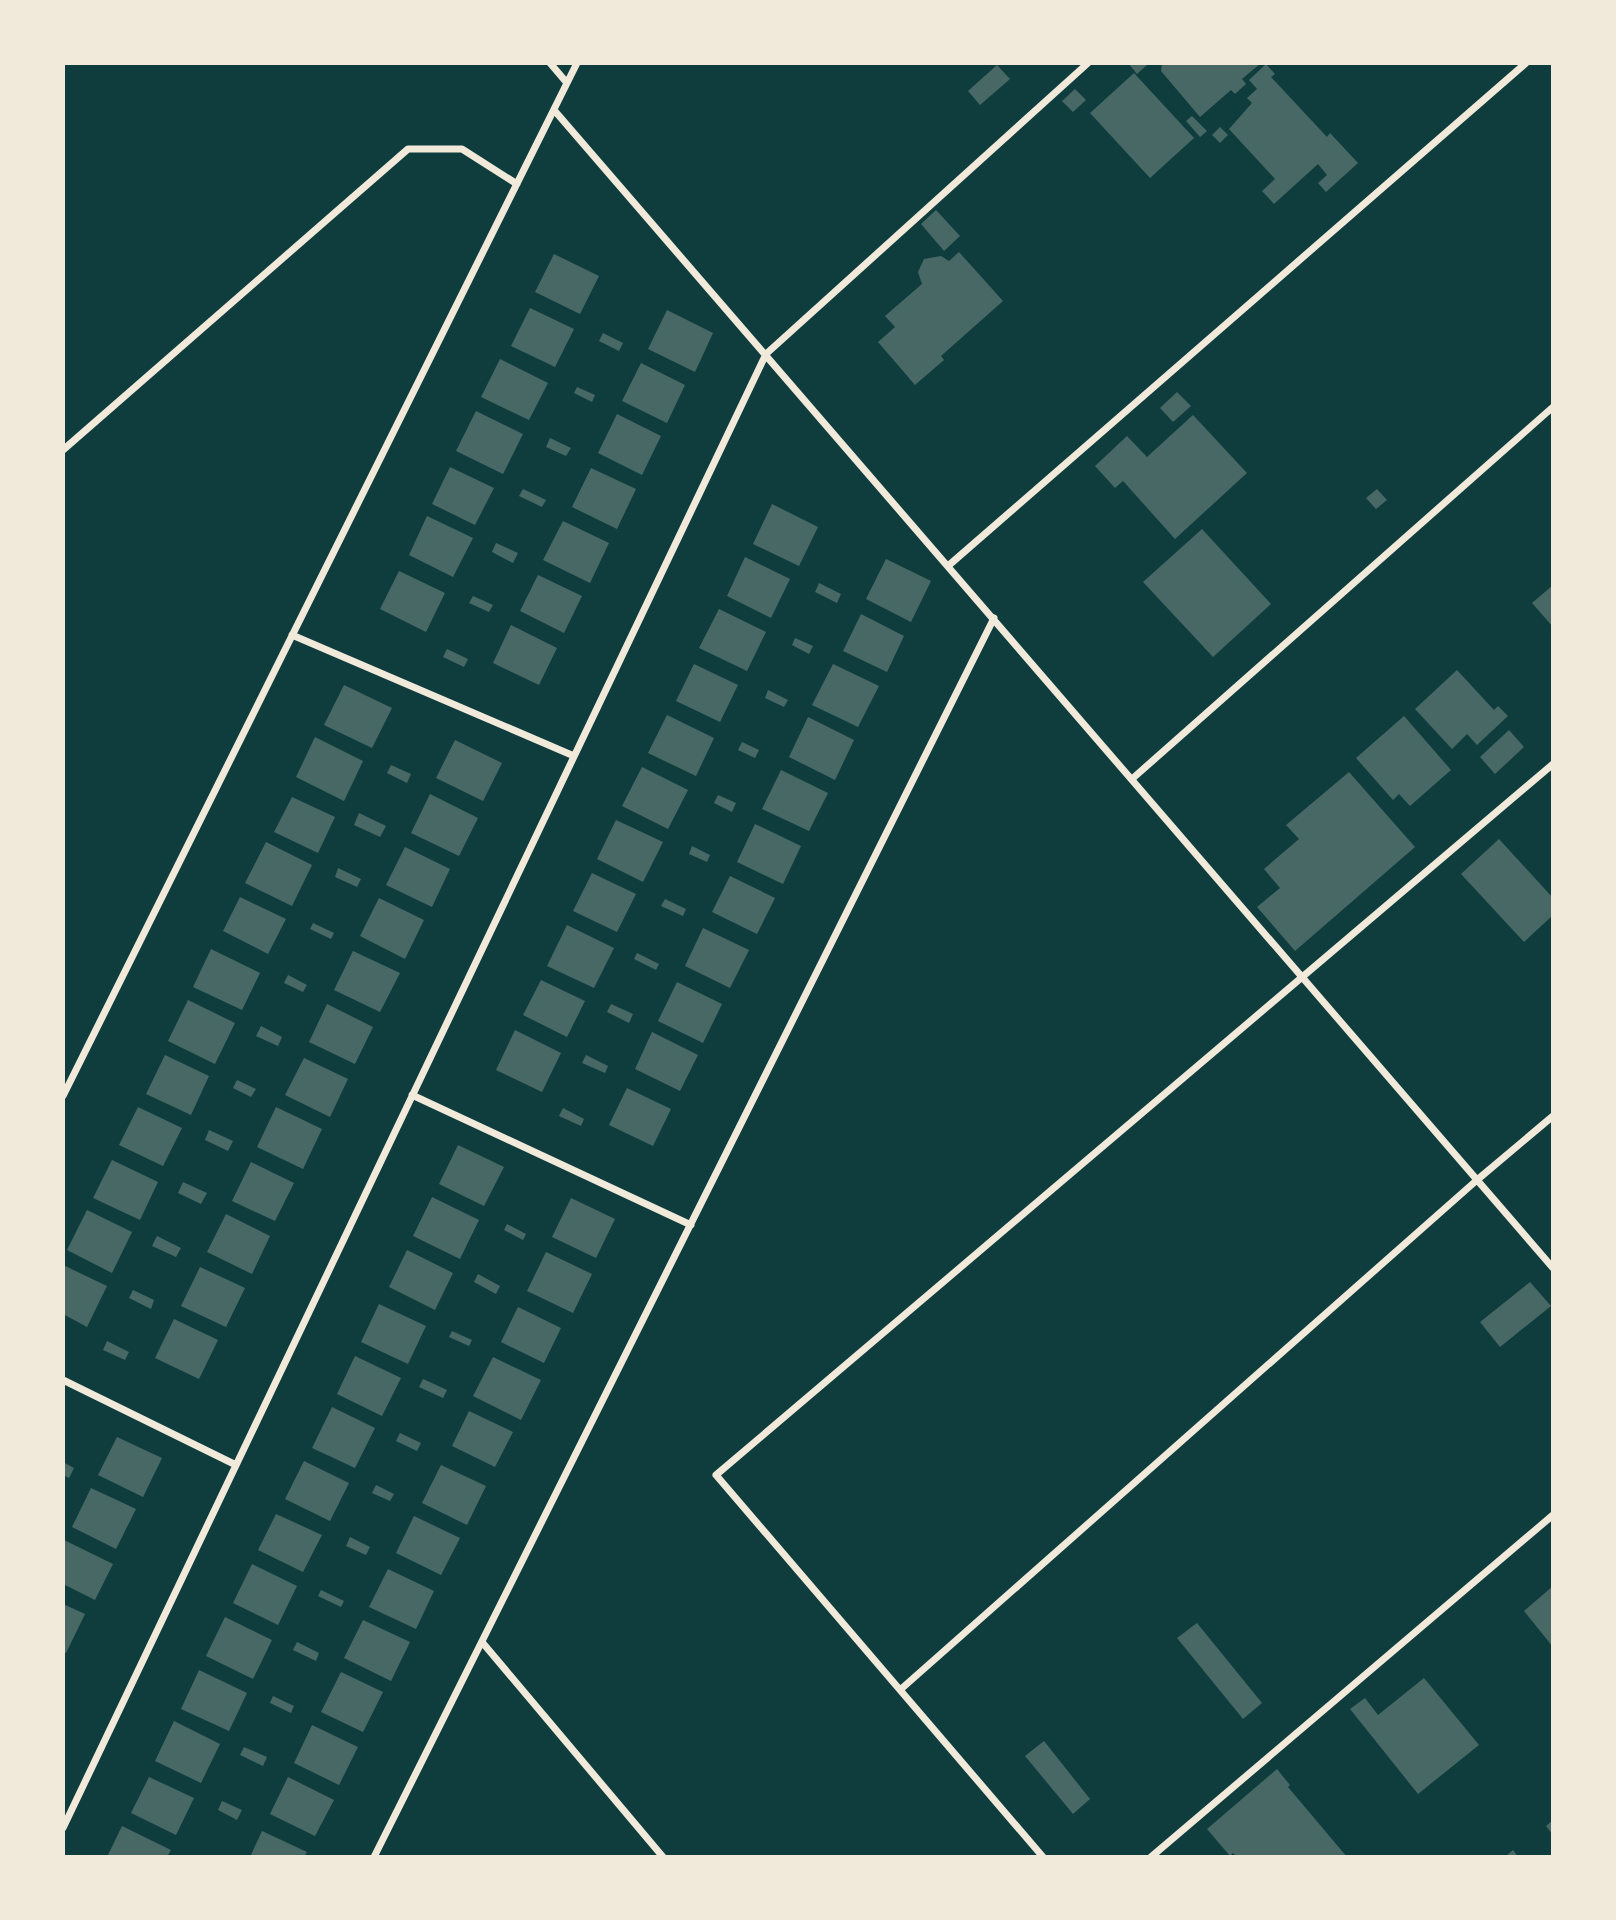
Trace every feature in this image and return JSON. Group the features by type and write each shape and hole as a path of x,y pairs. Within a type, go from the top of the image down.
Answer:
{"street":[{"path":"550,63 567,83"},
{"path":"63,1096 577,63"},
{"path":"63,1828 766,354 1088,63"},
{"path":"948,566 1526,63"},
{"path":"554,110 1553,1268"},
{"path":"63,450 408,149 462,149 517,184"},
{"path":"1132,779 1553,407"},
{"path":"374,1857 994,618"},
{"path":"292,635 574,756"},
{"path":"1043,1857 716,1475 1553,764"},
{"path":"412,1095 691,1225"},
{"path":"900,1690 1477,1180 1553,1116"},
{"path":"63,1380 236,1465"},
{"path":"1151,1857 1553,1515"},
{"path":"482,1642 663,1857"}],"building":[{"path":"1128,63 1146,63 1148,64 1137,74"},
{"path":"1162,63 1261,63 1242,79 1246,84 1235,94 1231,90 1200,117 1161,71"},
{"path":"1266,64 1275,74 1271,77 1327,137 1330,133 1358,163 1326,192 1318,183 1327,175 1318,164 1274,204 1262,191 1275,179 1229,129 1252,103 1247,98 1257,89 1249,80"},
{"path":"997,65 1010,79 980,105 968,91"},
{"path":"1134,73 1194,138 1150,178 1090,113"},
{"path":"1075,89 1086,100 1073,112 1062,101"},
{"path":"1192,116 1207,131 1200,137 1186,121"},
{"path":"1220,127 1228,135 1220,143 1212,135"},
{"path":"936,210 960,236 944,251 921,224"},
{"path":"959,252 1003,301 941,356 944,360 915,385 878,342 895,327 885,316 922,284 918,272 924,259 941,256 949,261"},
{"path":"554,254 599,276 580,314 535,292"},
{"path":"530,308 574,329 555,367 511,346"},
{"path":"667,310 713,333 695,372 648,349"},
{"path":"603,333 623,343 619,351 599,341"},
{"path":"500,359 548,383 529,420 481,397"},
{"path":"641,363 685,385 667,423 622,401"},
{"path":"577,387 595,395 592,402 574,393"},
{"path":"1177,392 1191,406 1173,422 1160,408"},
{"path":"476,411 523,434 503,474 456,451"},
{"path":"617,414 661,436 642,475 598,453"},
{"path":"1193,415 1247,473 1175,539 1123,481 1115,488 1095,466 1127,436 1147,457"},
{"path":"550,438 571,448 566,456 546,447"},
{"path":"450,467 494,488 475,525 432,504"},
{"path":"591,468 636,489 617,529 572,507"},
{"path":"523,489 546,500 542,507 519,496"},
{"path":"1377,489 1387,500 1376,509 1366,498"},
{"path":"772,504 818,527 799,566 753,544"},
{"path":"427,516 473,538 453,577 409,555"},
{"path":"563,521 609,543 590,583 543,560"},
{"path":"1202,529 1271,604 1213,657 1143,582"},
{"path":"496,543 518,553 513,563 492,552"},
{"path":"745,557 790,579 771,618 727,596"},
{"path":"886,559 931,581 911,622 866,599"},
{"path":"399,571 445,593 426,632 380,609"},
{"path":"538,575 582,596 564,633 520,611"},
{"path":"819,583 841,594 837,603 815,592"},
{"path":"1553,585 1553,627 1532,603"},
{"path":"473,596 493,605 489,612 469,603"},
{"path":"719,609 766,632 747,671 699,648"},
{"path":"861,614 904,636 887,672 843,651"},
{"path":"511,625 557,648 539,685 493,663"},
{"path":"795,638 813,646 809,654 792,645"},
{"path":"447,649 468,659 464,667 443,657"},
{"path":"694,664 738,685 720,722 676,701"},
{"path":"833,664 879,686 858,727 812,705"},
{"path":"1457,670 1494,710 1498,706 1508,716 1477,745 1467,734 1452,749 1415,709"},
{"path":"344,685 392,708 372,748 324,725"},
{"path":"768,690 788,700 784,707 765,698"},
{"path":"667,715 714,738 696,776 648,753"},
{"path":"1404,716 1451,770 1410,806 1399,794 1393,800 1356,758"},
{"path":"808,717 854,740 835,780 789,757"},
{"path":"1509,730 1524,747 1495,774 1480,757"},
{"path":"315,737 363,761 344,801 296,777"},
{"path":"455,740 502,763 483,801 436,778"},
{"path":"742,742 759,750 755,758 738,750"},
{"path":"391,765 411,774 407,783 387,773"},
{"path":"642,767 688,790 668,829 622,806"},
{"path":"781,770 828,793 809,831 762,809"},
{"path":"1349,772 1415,847 1295,951 1257,907 1280,888 1264,869 1299,839 1286,825"},
{"path":"430,794 478,818 459,856 411,833"},
{"path":"718,795 736,803 732,812 714,803"},
{"path":"292,797 335,817 318,853 274,832"},
{"path":"359,813 386,826 380,837 354,825"},
{"path":"616,820 663,842 643,882 597,859"},
{"path":"755,824 801,846 783,884 737,862"},
{"path":"1499,839 1553,898 1553,915 1524,942 1461,874"},
{"path":"266,842 312,865 292,906 245,883"},
{"path":"692,846 710,855 707,862 689,854"},
{"path":"405,847 450,869 432,907 386,885"},
{"path":"338,868 361,879 357,887 335,877"},
{"path":"592,873 636,894 617,932 573,911"},
{"path":"730,876 775,898 757,934 712,912"},
{"path":"240,897 286,919 268,954 223,931"},
{"path":"379,898 424,920 405,959 360,936"},
{"path":"665,899 686,909 683,916 661,906"},
{"path":"313,923 334,933 331,939 310,929"},
{"path":"567,925 614,948 594,988 547,966"},
{"path":"703,928 749,950 730,988 685,966"},
{"path":"211,949 260,973 242,1010 193,987"},
{"path":"353,951 400,973 380,1012 334,990"},
{"path":"637,953 659,964 656,970 634,959"},
{"path":"288,975 307,985 303,992 284,983"},
{"path":"541,980 585,1001 567,1037 523,1015"},
{"path":"677,982 722,1004 703,1043 658,1021"},
{"path":"188,1000 235,1023 215,1064 168,1041"},
{"path":"327,1004 373,1027 355,1064 309,1042"},
{"path":"611,1004 633,1014 629,1023 607,1012"},
{"path":"261,1026 282,1037 278,1046 256,1036"},
{"path":"515,1030 561,1053 542,1092 496,1070"},
{"path":"652,1032 698,1055 680,1091 635,1069"},
{"path":"165,1055 209,1076 191,1115 146,1094"},
{"path":"586,1055 608,1066 605,1073 582,1063"},
{"path":"304,1058 348,1079 330,1117 285,1095"},
{"path":"237,1080 256,1089 251,1097 233,1088"},
{"path":"627,1088 671,1109 653,1146 609,1125"},
{"path":"138,1107 182,1128 163,1166 119,1145"},
{"path":"276,1107 322,1129 303,1169 257,1147"},
{"path":"563,1108 584,1119 581,1126 559,1116"},
{"path":"209,1130 233,1141 228,1151 205,1140"},
{"path":"458,1145 504,1167 484,1206 439,1184"},
{"path":"112,1160 158,1182 140,1220 93,1198"},
{"path":"251,1162 294,1183 275,1221 232,1201"},
{"path":"183,1182 207,1193 201,1204 178,1193"},
{"path":"432,1197 479,1220 460,1259 413,1236"},
{"path":"571,1198 615,1219 596,1258 552,1237"},
{"path":"87,1210 132,1232 112,1273 67,1250"},
{"path":"226,1214 270,1236 252,1274 207,1252"},
{"path":"507,1224 526,1234 523,1240 504,1230"},
{"path":"157,1236 181,1248 176,1257 152,1246"},
{"path":"407,1250 453,1273 435,1310 389,1287"},
{"path":"546,1252 592,1274 573,1313 527,1291"},
{"path":"63,1265 107,1286 87,1327 63,1314"},
{"path":"200,1267 245,1288 226,1327 181,1306"},
{"path":"478,1274 500,1286 496,1294 474,1282"},
{"path":"1530,1282 1551,1306 1500,1347 1480,1322"},
{"path":"133,1290 154,1300 151,1309 129,1298"},
{"path":"379,1304 426,1326 408,1364 361,1342"},
{"path":"518,1307 561,1328 544,1363 501,1342"},
{"path":"174,1319 218,1340 199,1379 155,1358"},
{"path":"452,1331 472,1340 469,1346 449,1337"},
{"path":"107,1341 129,1352 125,1360 103,1350"},
{"path":"355,1356 401,1378 382,1416 337,1394"},
{"path":"493,1357 541,1380 521,1420 473,1396"},
{"path":"423,1379 447,1390 443,1398 419,1387"},
{"path":"332,1407 375,1428 355,1468 312,1448"},
{"path":"469,1411 513,1432 495,1467 452,1446"},
{"path":"400,1433 421,1443 417,1451 396,1441"},
{"path":"117,1437 162,1458 143,1497 98,1475"},
{"path":"304,1461 349,1483 330,1521 285,1499"},
{"path":"63,1462 74,1468 69,1478 63,1475"},
{"path":"441,1465 486,1486 467,1525 422,1503"},
{"path":"376,1485 394,1494 390,1501 372,1493"},
{"path":"91,1488 136,1509 116,1549 72,1527"},
{"path":"276,1514 322,1535 303,1572 258,1550"},
{"path":"414,1516 460,1538 441,1575 396,1553"},
{"path":"350,1537 370,1547 366,1555 346,1546"},
{"path":"64,1540 113,1564 95,1600 63,1584"},
{"path":"252,1564 297,1586 278,1625 233,1603"},
{"path":"388,1569 434,1591 416,1629 369,1607"},
{"path":"1553,1586 1553,1647 1524,1611"},
{"path":"321,1590 344,1601 341,1607 318,1596"},
{"path":"63,1604 85,1614 66,1653 63,1651"},
{"path":"225,1617 272,1640 253,1679 206,1656"},
{"path":"363,1620 410,1642 391,1681 344,1658"},
{"path":"1197,1623 1262,1703 1243,1719 1177,1638"},
{"path":"297,1642 319,1653 316,1661 293,1650"},
{"path":"199,1670 247,1693 229,1731 181,1709"},
{"path":"341,1672 383,1692 363,1732 321,1712"},
{"path":"1424,1678 1479,1745 1418,1794 1350,1709 1365,1698 1378,1715"},
{"path":"273,1696 294,1706 291,1713 270,1703"},
{"path":"174,1721 220,1744 201,1783 155,1761"},
{"path":"312,1725 358,1747 339,1785 294,1763"},
{"path":"1044,1741 1090,1799 1073,1814 1025,1756"},
{"path":"244,1747 267,1757 263,1766 240,1755"},
{"path":"1277,1769 1290,1785 1288,1787 1347,1857 1237,1857 1233,1853 1230,1856 1207,1829"},
{"path":"149,1777 194,1798 176,1835 131,1813"},
{"path":"288,1777 334,1800 315,1836 270,1814"},
{"path":"222,1801 242,1810 237,1820 218,1810"},
{"path":"1553,1820 1553,1835 1546,1826"},
{"path":"122,1826 171,1850 167,1857 107,1857"},
{"path":"262,1831 307,1852 304,1857 250,1857"},
{"path":"1513,1850 1518,1857 1505,1857"}]}
